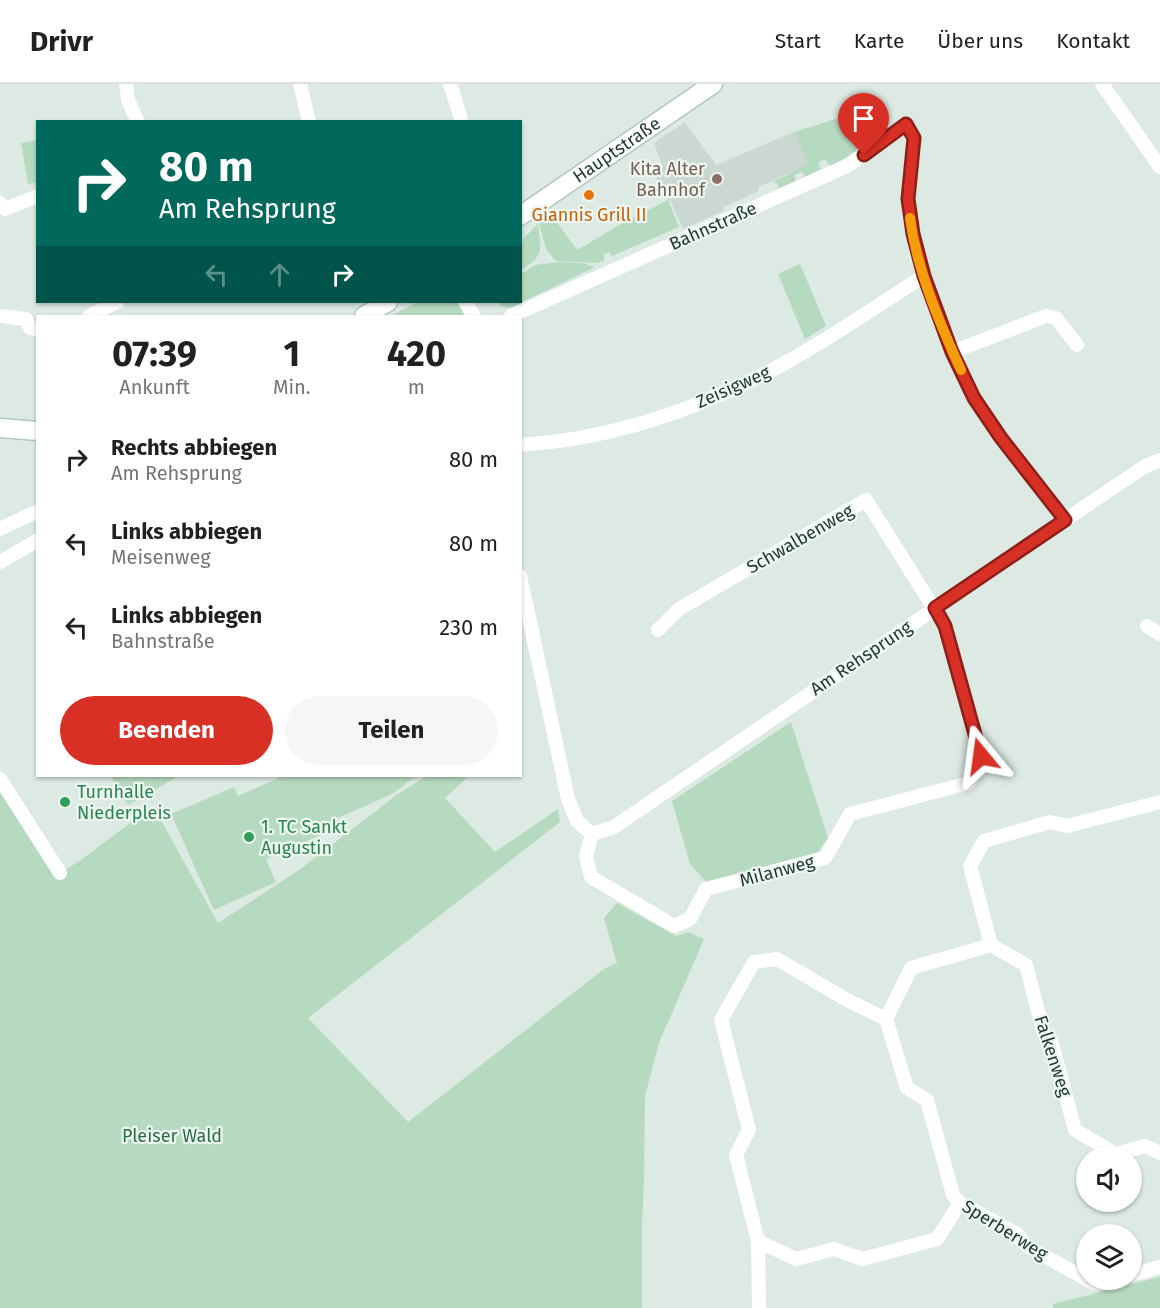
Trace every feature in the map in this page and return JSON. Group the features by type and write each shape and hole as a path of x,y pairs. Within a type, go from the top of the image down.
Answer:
{"main road":[{"name":"Hauptstraße","path":"522,215 713,84"},
{"path":"366,315 386,303"},
{"path":"0,428 36,430"}],"street":[{"path":"126,84 128,100 137,120"},
{"path":"300,84 309,120"},
{"path":"450,84 461,120"},
{"path":"1102,84 1160,167"},
{"name":"Bahnstraße","path":"514,315 848,166 906,124 914,138 908,199 913,234 924,276"},
{"path":"2,209 36,197"},
{"path":"924,276 952,352 974,398 1001,438 1065,520"},
{"name":"Zeisigweg","path":"522,445 549,443 629,427 675,413 786,362 924,276"},
{"path":"91,315 115,303"},
{"path":"0,316 26,319 30,328 36,329"},
{"path":"952,352 1046,316 1056,318 1077,345"},
{"name":"Am Rehsprung","path":"592,834 614,827 1065,520 1144,467 1160,460"},
{"name":"Schwalbenweg","path":"658,630 679,609 866,500 935,608"},
{"path":"0,529 36,512"},
{"path":"0,562 36,541"},
{"path":"522,585 568,799 577,821 592,834"},
{"name":"Milanweg","path":"592,834 586,856 591,877 674,926 690,919 706,889 825,858 850,814 969,783 981,756 945,626 935,608"},
{"path":"1147,626 1160,634"},
{"path":"0,779 60,873"},
{"path":"759,1308 758,1241 736,1155 749,1130 721,1020 754,962 777,959 847,1000 886,1019 911,969 991,945 970,866 984,841 1050,822 1066,826 1160,802"},
{"name":"Falkenweg","path":"991,945 1026,965 1044,1034 1051,1040 1075,1131 1116,1154 1145,1146 1160,1153"},
{"name":"Sperberweg","path":"886,1019 907,1088 927,1100 953,1195 960,1203 1017,1234 1027,1246 1076,1273"},
{"path":"758,1241 796,1259 834,1250 862,1259 937,1239 960,1203"},
{"path":"1142,1272 1160,1267"}],"shaded area":[{"name":"Kita Alter Bahnhof","path":"685,122 716,165 794,132 810,164 758,187 759,191 683,229 655,175 661,172 663,167 654,143"}],"green space":[{"path":"855,110 867,140 853,154 830,166 825,159 818,163 821,169 805,177 802,172 794,175 796,181 779,188 777,183 772,182 809,164 794,132 839,118"},
{"path":"36,140 36,182 28,184 21,143"},
{"path":"668,200 679,227 612,256 609,252 603,255 605,260 597,263 556,261 546,249 539,224 551,214 577,250"},
{"path":"538,224 540,251 538,256 522,269 522,240"},
{"path":"559,262 582,263 595,267 522,302 522,273 535,265"},
{"path":"800,264 826,326 805,339 778,274"},
{"path":"415,303 460,303 464,315 393,315"},
{"path":"499,303 520,303 506,308"},
{"path":"791,722 828,838 818,852 707,883 690,864 672,801"},
{"path":"112,777 177,777 128,805"},
{"name":"1. TC Sankt Augustin","path":"281,777 415,777 392,794 329,822 332,830 266,859 276,882 214,910 171,814 234,787 238,796"},
{"name":"Pleiser Wald","path":"425,777 468,777 445,798 495,852 558,809 560,822 308,1018 408,1122 604,969 617,963 604,918 617,903 676,936 688,932 704,939 659,1043 645,1096 642,1308 0,1308 0,779 60,873 147,810 158,815 218,923 299,870 398,794"},
{"path":"1160,1277 1160,1308 1053,1308 1053,1304 1108,1290 1142,1290 1142,1282"}],"slow traffic":[{"path":"910,218 924,276 961,370"}],"place":[{"name":"Kita Alter Bahnhof","path":"717,179"},
{"name":"Giannis Grill II","path":"589,195"},
{"name":"Turnhalle Niederpleis","path":"65,802"},
{"name":"1. TC Sankt Augustin","path":"249,837"}],"route":[{"path":"864,155 906,124 914,138 908,199 913,234 924,276 952,352 974,398 1001,438 1065,520 935,608 945,626 981,756"}]}
